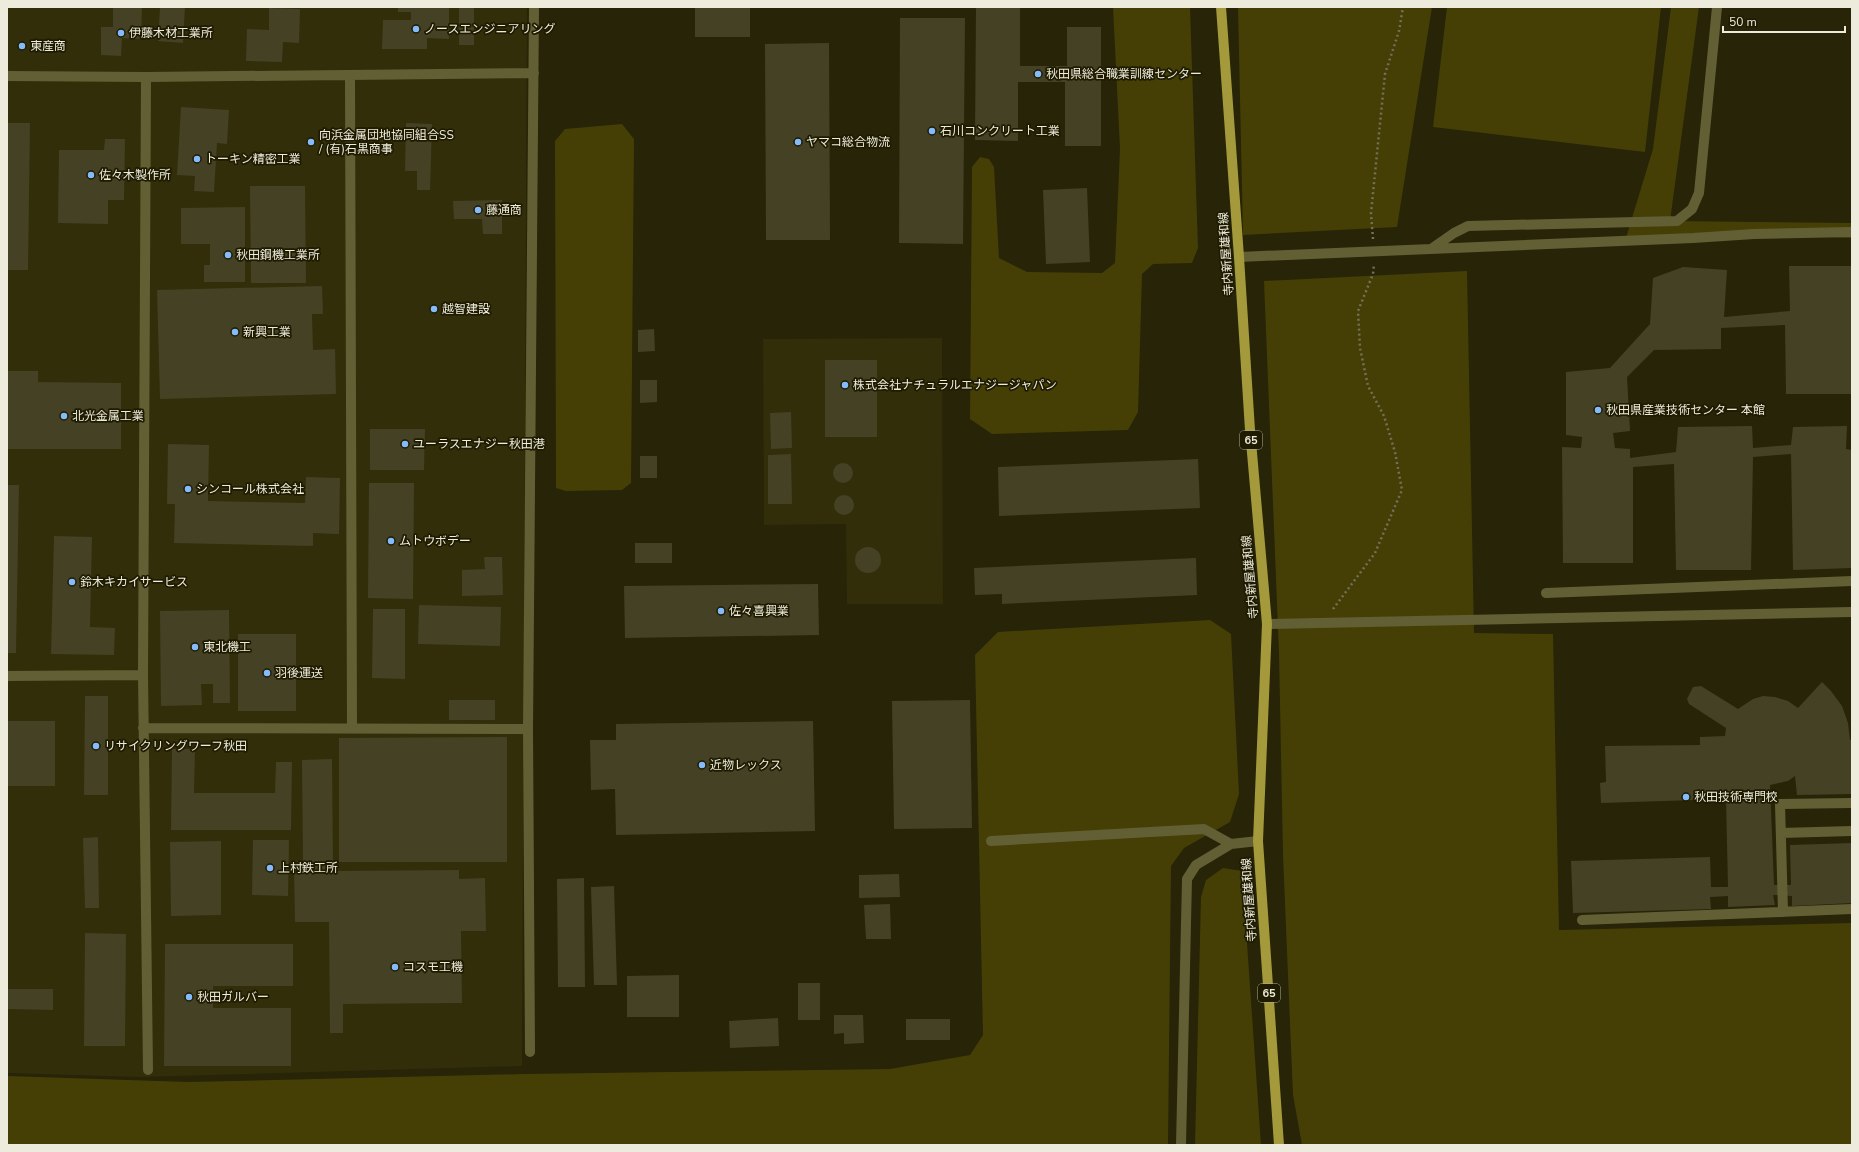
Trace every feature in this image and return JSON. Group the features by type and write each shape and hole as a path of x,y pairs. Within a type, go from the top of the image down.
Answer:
{"main road":[{"name":"寺内新屋雄和線","path":"1221,7 1250,430 1267,624 1258,841 1280,1145"}],"street":[{"path":"530,1052 528,729 534,7"},
{"path":"1431,249 1454,233 1468,226 1678,221 1692,209 1699,193 1717,7"},
{"path":"7,76 350,76 534,73"},
{"path":"350,76 352,729"},
{"path":"146,77 143,728 148,1070"},
{"path":"1239,257 1693,238 1754,234 1852,232"},
{"path":"1546,593 1852,581"},
{"path":"1267,624 1852,612"},
{"path":"7,676 143,675"},
{"path":"143,728 528,729"},
{"path":"1783,912 1780,804 1852,803"},
{"path":"991,841 1204,829 1231,844"},
{"path":"1781,834 1852,831"},
{"path":"1181,1145 1187,879 1196,866 1231,844 1258,841"},
{"path":"1582,920 1852,909"}],"path":[{"path":"1314,623 1336,607 1375,553 1402,490 1395,452 1384,416 1368,386 1360,348 1358,311 1373,274 1374,251 1371,213 1385,74 1399,31 1403,7"}],"shaded area":[{"path":"7,7 527,7 522,1066 140,1077 7,1073"},
{"path":"1113,7 1190,7 1198,248 1192,263 1153,264 1142,274 1138,412 1128,430 992,434 970,419 972,167 980,157 989,159 994,167 999,258 1027,272 1102,273 1115,263 1120,149"},
{"path":"1238,7 1432,7 1397,227 1243,235"},
{"path":"1447,7 1661,7 1645,152 1433,127"},
{"path":"1671,7 1699,7 1670,221 1852,223 1852,238 1754,234 1625,241 1653,149"},
{"path":"622,124 634,139 631,483 622,490 566,491 556,488 555,141 565,129"},
{"path":"1467,271 1474,633 1553,634 1559,930 1852,923 1852,1145 1302,1145 1293,1095 1283,855 1279,653 1264,281"},
{"path":"942,338 943,604 847,604 846,524 764,525 763,339"},
{"path":"1210,620 1231,634 1239,794 1230,822 1184,848 1171,866 1168,1145 7,1145 7,1076 188,1082 524,1074 890,1069 970,1055 983,1035 975,655 998,632"},
{"path":"1223,868 1242,871 1261,1145 1195,1145 1201,897 1206,880"}],"building":[{"name":"伊藤木材工業所","path":"113,7 142,7 141,39 122,38 121,56 101,55 101,27 113,27"},
{"path":"160,7 185,7 183,43 158,41"},
{"name":"ノースエンジニアリング","path":"398,7 449,7 449,39 427,38 427,49 382,49 383,20 411,20 411,12 398,12"},
{"path":"459,7 474,7 474,45 459,45"},
{"path":"695,7 750,7 750,37 695,37"},
{"name":"秋田県総合職業訓練センター","path":"976,7 1020,7 1020,66 1067,66 1067,27 1101,27 1101,146 1065,146 1065,82 1018,82 1018,141 975,140"},
{"path":"269,8 300,9 299,43 283,42 282,62 246,61 247,29 269,30"},
{"name":"石川コンクリート工業","path":"900,18 965,18 963,244 899,243"},
{"name":"ヤマコ総合物流","path":"829,43 830,240 766,240 765,44"},
{"name":"トーキン精密工業","path":"181,107 229,110 227,144 217,143 214,192 194,191 195,176 177,175"},
{"path":"7,123 30,123 28,270 7,270"},
{"path":"406,123 432,124 430,190 417,190 417,171 405,171"},
{"name":"佐々木製作所","path":"105,139 125,139 124,200 108,200 108,224 58,223 59,150 104,150"},
{"path":"250,186 305,186 306,283 251,283"},
{"path":"1087,188 1090,262 1046,264 1043,190"},
{"name":"藤通商","path":"502,200 502,234 483,234 482,219 454,219 453,201"},
{"name":"秋田鋼機工業所","path":"245,207 245,282 204,282 204,265 210,265 210,244 181,244 181,208"},
{"name":"秋田県産業技術センター 本館","path":"1789,266 1852,266 1852,394 1786,394 1785,325 1721,328 1721,349 1654,350 1627,377 1630,431 1613,433 1615,448 1630,449 1630,458 1676,452 1678,427 1752,426 1753,448 1791,445 1793,427 1847,426 1846,449 1852,450 1852,568 1793,570 1791,454 1753,457 1751,570 1676,570 1674,464 1633,467 1633,563 1563,563 1562,447 1581,448 1582,437 1566,435 1566,372 1610,368 1650,324 1653,278 1683,267 1727,270 1724,317 1790,311"},
{"name":"新興工業","path":"322,286 323,314 312,314 313,350 335,349 336,394 160,399 157,290"},
{"path":"654,329 655,351 638,352 638,330"},
{"path":"825,360 877,360 877,437 825,437"},
{"name":"北光金属工業","path":"7,371 38,371 38,382 121,383 121,449 7,449"},
{"path":"640,380 657,380 657,402 640,403"},
{"path":"791,412 792,448 771,449 770,413"},
{"path":"370,429 425,429 424,470 370,470"},
{"name":"シンコール株式会社","path":"168,444 209,445 208,501 305,503 306,477 340,478 339,534 313,533 313,546 174,543 175,504 167,504"},
{"path":"791,454 792,504 768,504 768,455"},
{"path":"640,456 657,456 657,478 640,478"},
{"path":"1198,459 1200,508 999,516 998,467"},
{"path":"843,463 850,466 853,473 850,480 843,483 836,480 833,473 836,466"},
{"name":"ムトウボデー","path":"369,483 414,483 413,599 368,598"},
{"path":"7,485 19,485 16,653 7,653"},
{"path":"844,495 851,498 854,505 851,512 844,515 837,512 834,505 837,498"},
{"name":"鈴木キカイサービス","path":"54,536 92,537 90,627 115,628 114,655 51,654"},
{"path":"635,543 672,543 672,563 635,563"},
{"path":"868,547 877,551 881,560 877,569 868,573 859,569 855,560 859,551"},
{"path":"484,557 502,557 503,595 462,596 462,570 485,569"},
{"path":"1196,558 1197,595 1002,604 1002,594 975,595 974,568"},
{"name":"佐々喜興業","path":"818,584 819,635 625,638 624,586"},
{"path":"419,605 501,607 500,646 418,644"},
{"path":"373,609 405,609 405,679 372,678"},
{"name":"東北機工","path":"229,610 230,703 213,703 213,684 201,684 202,705 161,706 160,611"},
{"name":"羽後運送","path":"238,634 296,634 296,711 238,711"},
{"name":"秋田技術専門校","path":"1822,682 1842,706 1848,723 1850,740 1852,740 1852,794 1797,795 1795,776 1788,781 1770,785 1774,885 1791,885 1790,845 1852,843 1852,903 1792,906 1792,896 1773,895 1775,905 1728,907 1728,896 1710,897 1711,909 1573,913 1571,861 1710,857 1711,887 1728,887 1726,799 1601,803 1600,783 1606,782 1605,746 1700,745 1700,737 1725,736 1726,728 1689,704 1687,699 1693,687 1701,686 1738,709 1753,699 1763,696 1775,697 1788,701 1798,708"},
{"name":"リサイクリングワーフ秋田","path":"85,696 108,696 108,795 84,795"},
{"path":"449,700 495,700 495,720 449,720"},
{"path":"970,700 972,828 894,829 892,701"},
{"path":"7,721 55,721 55,786 7,786"},
{"name":"近物レックス","path":"813,721 815,831 616,835 615,789 591,790 590,740 616,740 616,724"},
{"path":"507,737 507,862 339,862 339,738"},
{"path":"172,749 195,749 194,793 275,793 276,762 292,762 291,830 171,830"},
{"name":"コスモ工機","path":"332,759 333,864 335,871 459,870 459,879 485,878 486,931 461,931 462,1003 343,1004 343,1033 330,1033 329,922 295,922 294,866 303,864 302,760"},
{"path":"98,837 99,908 85,908 83,838"},
{"name":"上村鉄工所","path":"253,840 289,840 288,896 252,895"},
{"path":"221,841 221,915 171,916 170,842"},
{"path":"899,874 900,897 859,898 859,875"},
{"path":"584,878 585,987 558,987 557,879"},
{"path":"614,886 617,985 594,985 591,887"},
{"path":"890,904 891,939 866,939 864,905"},
{"path":"85,933 126,934 125,1046 84,1046"},
{"name":"秋田ガルバー","path":"165,944 293,944 293,986 213,986 213,1008 291,1008 291,1066 164,1066"},
{"path":"679,975 679,1017 627,1017 627,976"},
{"path":"798,983 820,983 820,1020 798,1020"},
{"path":"7,989 53,989 53,1010 7,1009"},
{"path":"834,1015 863,1015 864,1043 844,1044 844,1033 834,1034"},
{"path":"778,1018 779,1046 730,1048 729,1021"},
{"path":"906,1019 950,1019 950,1040 906,1040"}],"place":[{"name":"ノースエンジニアリング","path":"416,29"},
{"name":"伊藤木材工業所","path":"121,33"},
{"name":"東産商","path":"22,46"},
{"name":"秋田県総合職業訓練センター","path":"1038,74"},
{"name":"石川コンクリート工業","path":"932,131"},
{"name":"向浜金属団地協同組合SS / (有)石黒商事","path":"311,142"},
{"name":"ヤマコ総合物流","path":"798,142"},
{"name":"トーキン精密工業","path":"197,159"},
{"name":"佐々木製作所","path":"91,175"},
{"name":"藤通商","path":"478,210"},
{"name":"秋田鋼機工業所","path":"228,255"},
{"name":"越智建設","path":"434,309"},
{"name":"新興工業","path":"235,332"},
{"name":"株式会社ナチュラルエナジージャパン","path":"845,385"},
{"name":"秋田県産業技術センター 本館","path":"1598,410"},
{"name":"北光金属工業","path":"64,416"},
{"name":"ユーラスエナジー秋田港","path":"405,444"},
{"name":"シンコール株式会社","path":"188,489"},
{"name":"ムトウボデー","path":"391,541"},
{"name":"鈴木キカイサービス","path":"72,582"},
{"name":"佐々喜興業","path":"721,611"},
{"name":"東北機工","path":"195,647"},
{"name":"羽後運送","path":"267,673"},
{"name":"リサイクリングワーフ秋田","path":"96,746"},
{"name":"近物レックス","path":"702,765"},
{"name":"秋田技術専門校","path":"1686,797"},
{"name":"上村鉄工所","path":"270,868"},
{"name":"コスモ工機","path":"395,967"},
{"name":"秋田ガルバー","path":"189,997"}]}
